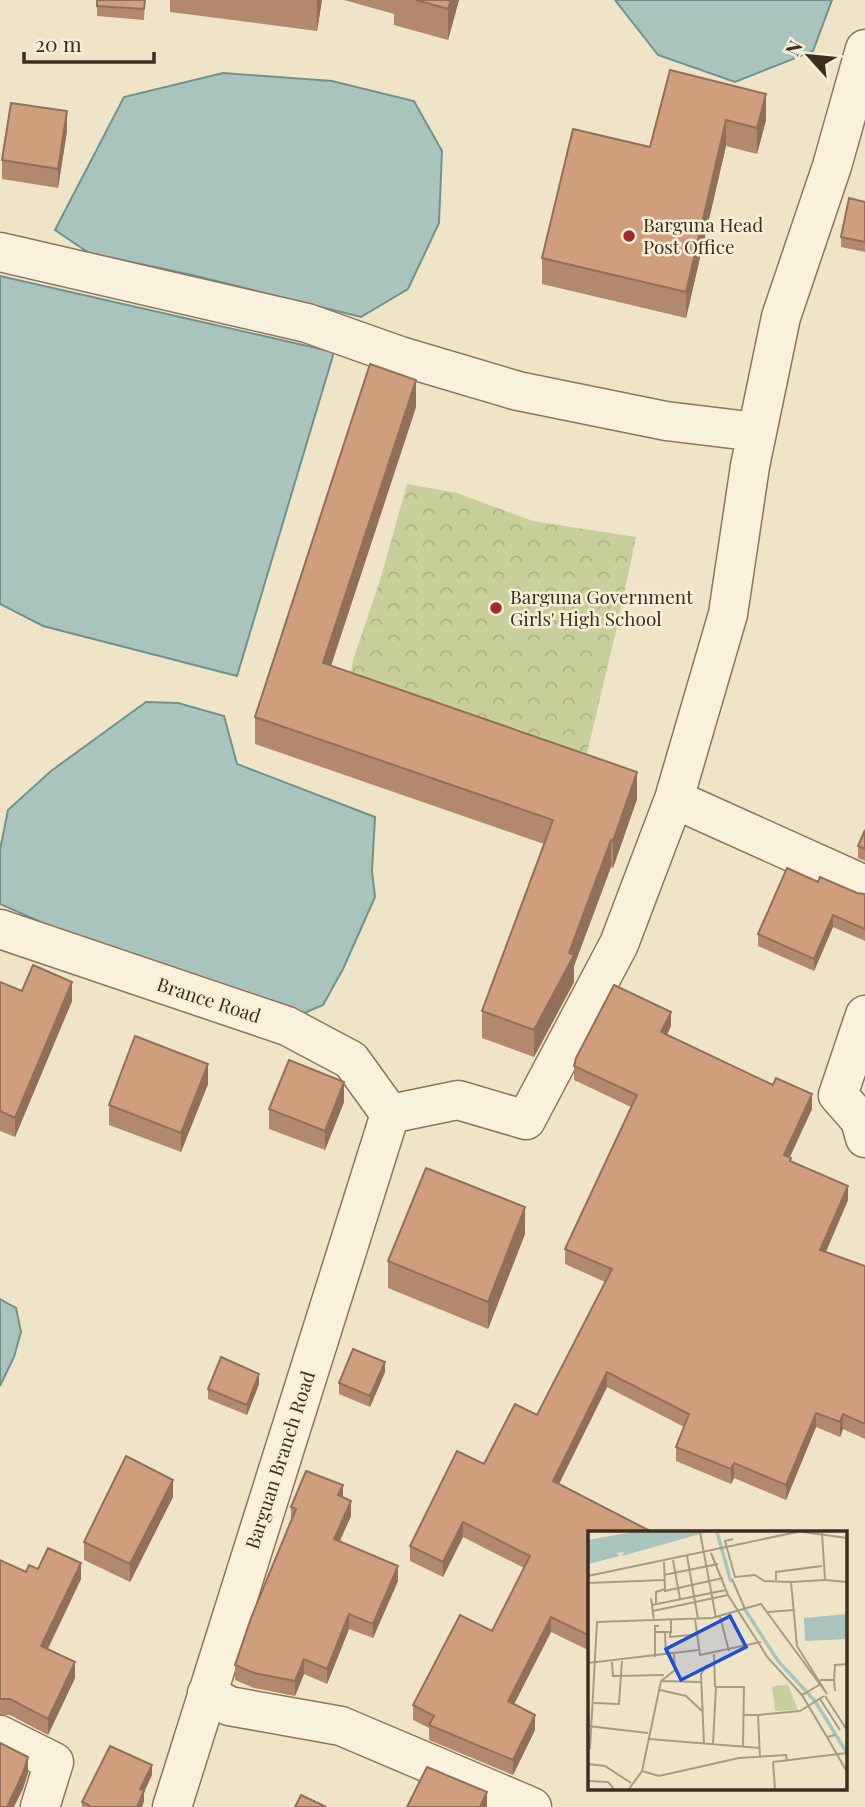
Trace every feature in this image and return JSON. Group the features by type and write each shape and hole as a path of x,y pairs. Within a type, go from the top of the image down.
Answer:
{"street":[{"path":"390,1114 458,1100 526,1120 620,944 674,799 728,614 757,432 781,317 832,166 865,49"},
{"path":"0,252 307,323 400,356 518,391 666,421 757,432"},
{"path":"674,799 865,885"},
{"name":"Brance Road","path":"0,929 287,1026 351,1060 390,1114"},
{"path":"865,1015 838,1095 860,1120 865,1138"},
{"name":"Barguan Branch Road","path":"172,1807 390,1114"},
{"path":"207,1693 229,1706 341,1726 532,1807"},
{"path":"0,1735 54,1762 40,1807"}],"green space":[{"path":"407,484 457,493 533,521 636,537 584,766 343,706 354,657 381,577"}],"water":[{"path":"615,0 832,0 813,51 735,82 658,55"},
{"path":"223,73 332,81 414,101 442,151 439,223 408,289 361,317 192,275 89,253 55,230 124,97"},
{"path":"0,276 334,352 237,676 43,626 0,604"},
{"path":"146,702 178,703 224,716 237,764 375,817 372,871 375,897 343,969 323,1005 302,1014 124,959 0,904 0,850 8,810 51,771"},
{"path":"0,1299 16,1308 21,1332 14,1357 0,1386"}],"building":[{"path":"97,0 145,0 144,9 97,6"},
{"path":"416,0 451,0 448,9"},
{"path":"670,70 766,94 757,128 726,120 686,292 542,258 573,129 650,147"},
{"path":"11,103 67,111 58,169 2,160"},
{"path":"849,198 865,202 865,242 841,237"},
{"path":"370,364 416,380 323,663 637,772 569,953 574,955 534,1030 482,1011 553,820 255,717"},
{"path":"865,830 865,849 858,846"},
{"path":"787,868 818,882 820,877 865,894 865,929 833,915 814,959 758,934"},
{"path":"33,965 72,982 15,1118 0,1111 0,982 22,991"},
{"path":"614,985 671,1012 661,1032 773,1085 776,1078 812,1094 784,1155 791,1158 790,1161 848,1186 820,1250 865,1266 865,1424 843,1414 840,1422 816,1413 786,1485 734,1463 731,1469 676,1447 689,1414 607,1372 553,1481 650,1531 588,1531 588,1635 551,1617 508,1701 535,1715 513,1760 429,1725 434,1716 413,1705 460,1615 492,1631 530,1556 463,1522 443,1562 410,1546 457,1451 484,1464 515,1404 537,1415 612,1269 565,1249 637,1095 574,1066"},
{"path":"135,1036 208,1064 181,1133 109,1105"},
{"path":"289,1060 344,1082 325,1131 269,1109"},
{"path":"426,1168 525,1207 488,1302 388,1261"},
{"path":"353,1349 385,1362 370,1396 339,1383"},
{"path":"221,1357 259,1374 247,1405 208,1389"},
{"path":"126,1456 173,1480 130,1564 84,1542"},
{"path":"306,1471 343,1485 338,1495 351,1501 334,1539 398,1566 373,1624 349,1614 327,1669 304,1659 295,1681 254,1673 235,1665 251,1618 296,1509 291,1507"},
{"path":"48,1548 81,1563 41,1646 75,1662 48,1719 10,1699 0,1699 0,1560 26,1572 29,1565 38,1569"},
{"path":"0,1743 28,1757 7,1807 0,1807"},
{"path":"110,1746 152,1765 140,1789 144,1791 137,1807 92,1807 82,1802"},
{"path":"427,1767 487,1792 480,1807 407,1807"},
{"path":"301,1795 326,1807 295,1807"}],"place":[{"name":"Barguna Head Post Office","path":"629,236"},
{"name":"Barguna Government Girls' High School","path":"496,608"}]}
